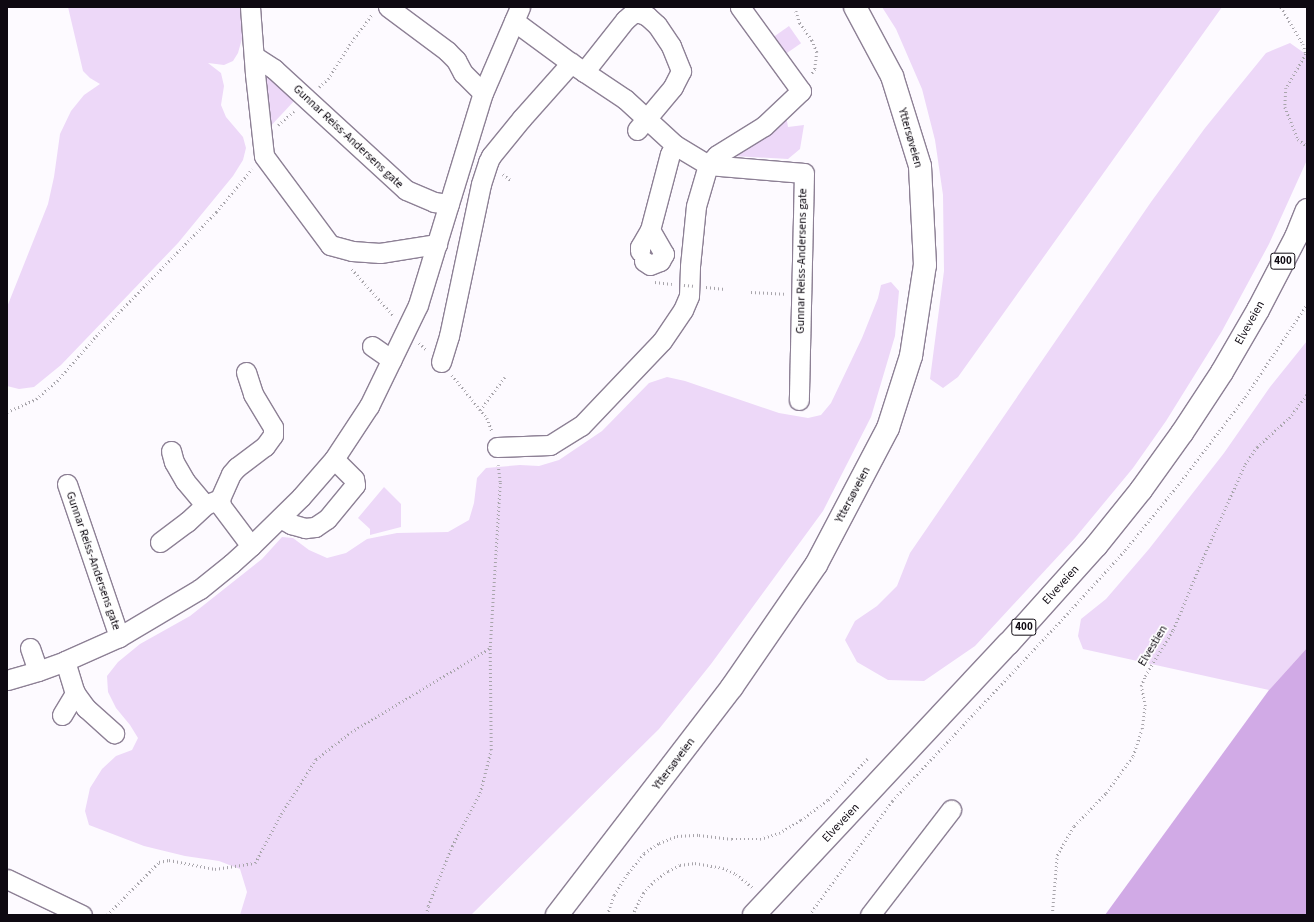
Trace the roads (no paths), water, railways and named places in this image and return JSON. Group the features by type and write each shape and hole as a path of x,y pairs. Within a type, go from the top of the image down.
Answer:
{"main road":[{"name":"Yttersøveien","path":"557,915 732,687 816,565 890,421 911,356 925,265 920,166 892,76 854,7"},
{"name":"Elveveien","path":"754,915 1008,644 1096,546 1141,490 1182,433 1222,372 1258,310 1296,237 1307,210"}],"street":[{"path":"250,7 263,149 330,245 352,251 380,253 437,244"},
{"path":"497,447 550,445 581,426 662,342 683,310 689,296 696,206 708,165 717,156 764,126 802,90 740,7"},
{"path":"380,10 447,51 456,60 463,73 484,93"},
{"path":"441,362 449,336 481,184 491,156 522,118 578,68 625,20 633,14 640,13 647,16 658,26 671,46 680,71 673,87 641,124"},
{"name":"Gunnar Reiss-Andersens gate","path":"7,680 38,672 119,637 200,589 231,564 280,518 334,459 369,406 418,305 484,93 517,14 605,94 625,99 641,124 674,139 708,165 804,173 799,400"},
{"name":"Gunnar Reiss-Andersens gate","path":"254,56 274,69 406,190 434,202 449,204"},
{"path":"642,256 650,265 660,261 664,254 650,230 674,139"},
{"path":"372,346 392,360"},
{"path":"160,542 213,502 231,474 265,446 273,435 273,427 253,394 246,372"},
{"path":"171,451 174,462 185,481 213,502 221,506 251,546"},
{"path":"280,518 291,524 305,528 315,527 327,519 355,485 354,480 334,459"},
{"name":"Gunnar Reiss-Andersens gate","path":"67,484 119,637"},
{"path":"30,648 38,672"},
{"path":"65,661 75,693 86,708 114,733"},
{"path":"62,715 75,693"},
{"path":"870,915 951,810"},
{"path":"7,879 82,915"}]}
